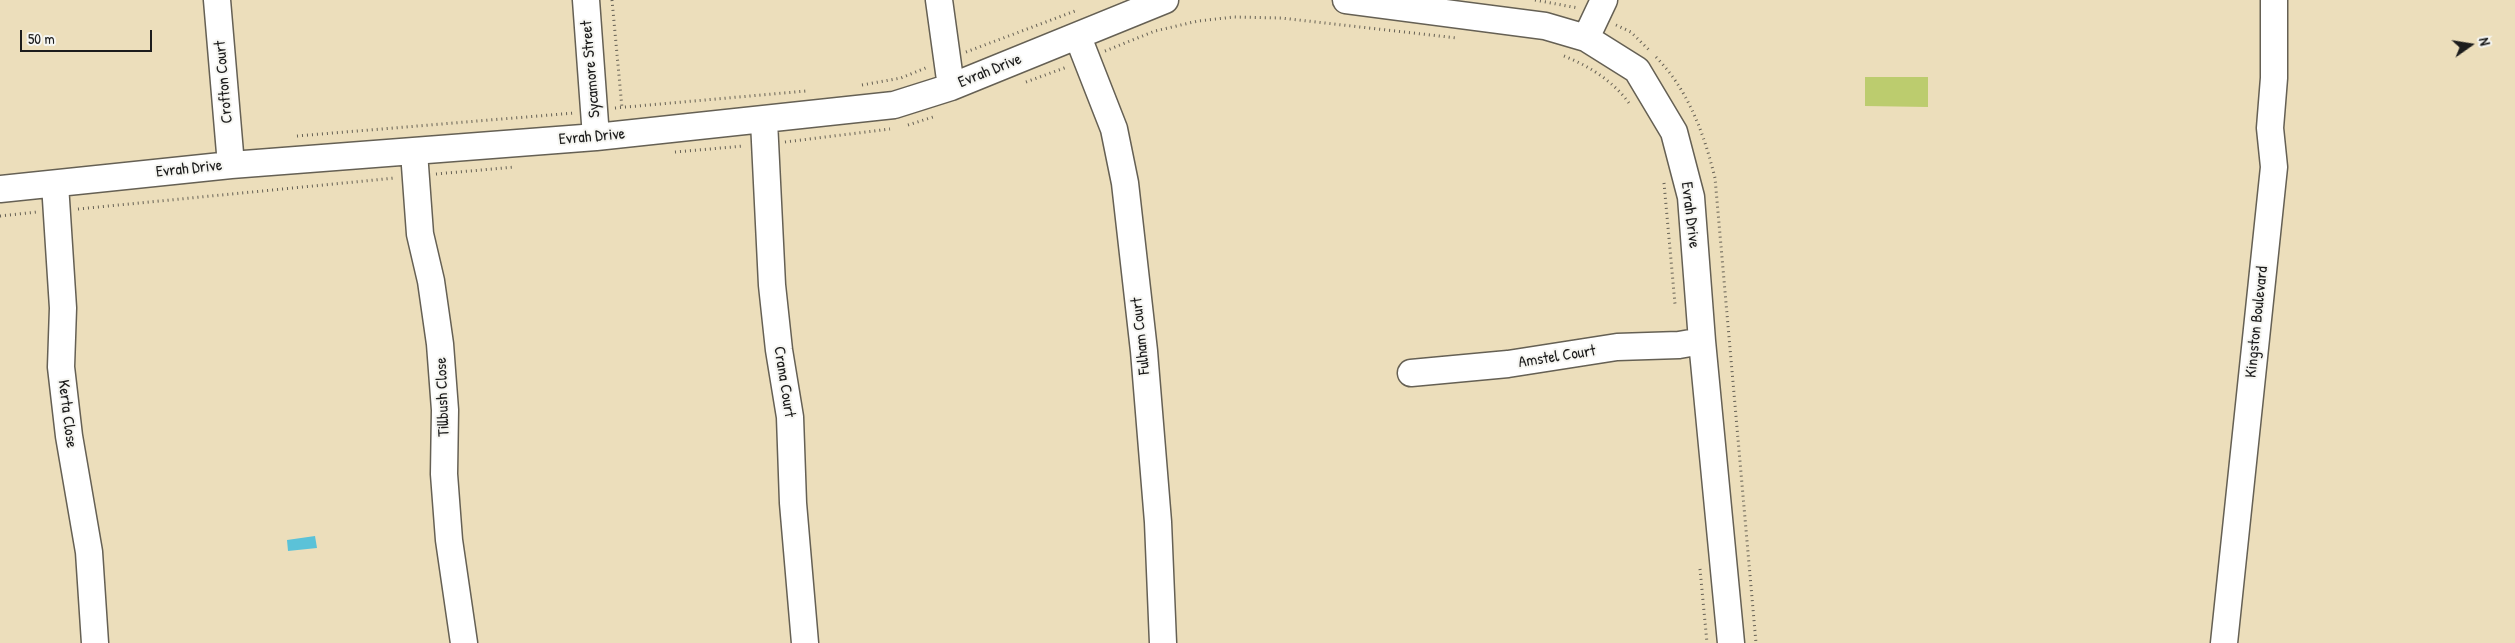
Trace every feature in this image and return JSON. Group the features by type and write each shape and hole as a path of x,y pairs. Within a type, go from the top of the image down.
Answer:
{"street":[{"name":"Crofton Court","path":"217,0 231,164"},
{"name":"Sycamore Street","path":"586,0 596,109 596,137"},
{"path":"939,0 952,87"},
{"name":"Evrah Drive","path":"0,189 231,164 415,164 596,137 764,132 894,105 1082,48 1165,0"},
{"name":"Evrah Drive","path":"1346,0 1546,26 1586,38 1638,70 1674,132 1691,197 1702,341 1731,643"},
{"path":"1586,38 1604,0"},
{"name":"Kingston Boulevard","path":"2224,643 2274,167 2270,128 2274,78 2274,0"},
{"name":"Fulham Court","path":"1082,48 1114,129 1125,183 1144,351 1158,522 1162,643"},
{"name":"Crana Court","path":"764,132 772,285 779,350 790,417 793,503 805,643"},
{"name":"Tillbush Close","path":"415,164 420,234 431,280 440,344 445,410 444,474 449,540 464,643"},
{"name":"Kerta Close","path":"55,184 63,308 61,367 69,436 89,552 95,643"},
{"name":"Amstel Court","path":"1411,373 1508,364 1617,347 1680,345 1702,341"}],"path":[{"path":"612,0 622,108"},
{"path":"854,86 901,78 1078,10"},
{"path":"1021,84 1082,48 1198,20 1234,17 1281,18 1463,39"},
{"path":"1558,54 1584,64 1602,77 1632,106"},
{"path":"287,137 815,90"},
{"path":"665,153 764,132 865,133 918,123 937,116"},
{"path":"0,216 58,211 415,164 516,167"},
{"path":"1663,174 1676,308"},
{"path":"1699,561 1707,643"}],"green space":[{"path":"1865,77 1928,77 1928,107 1865,106"}],"water":[{"path":"315,536 317,548 288,551 287,540"}]}
